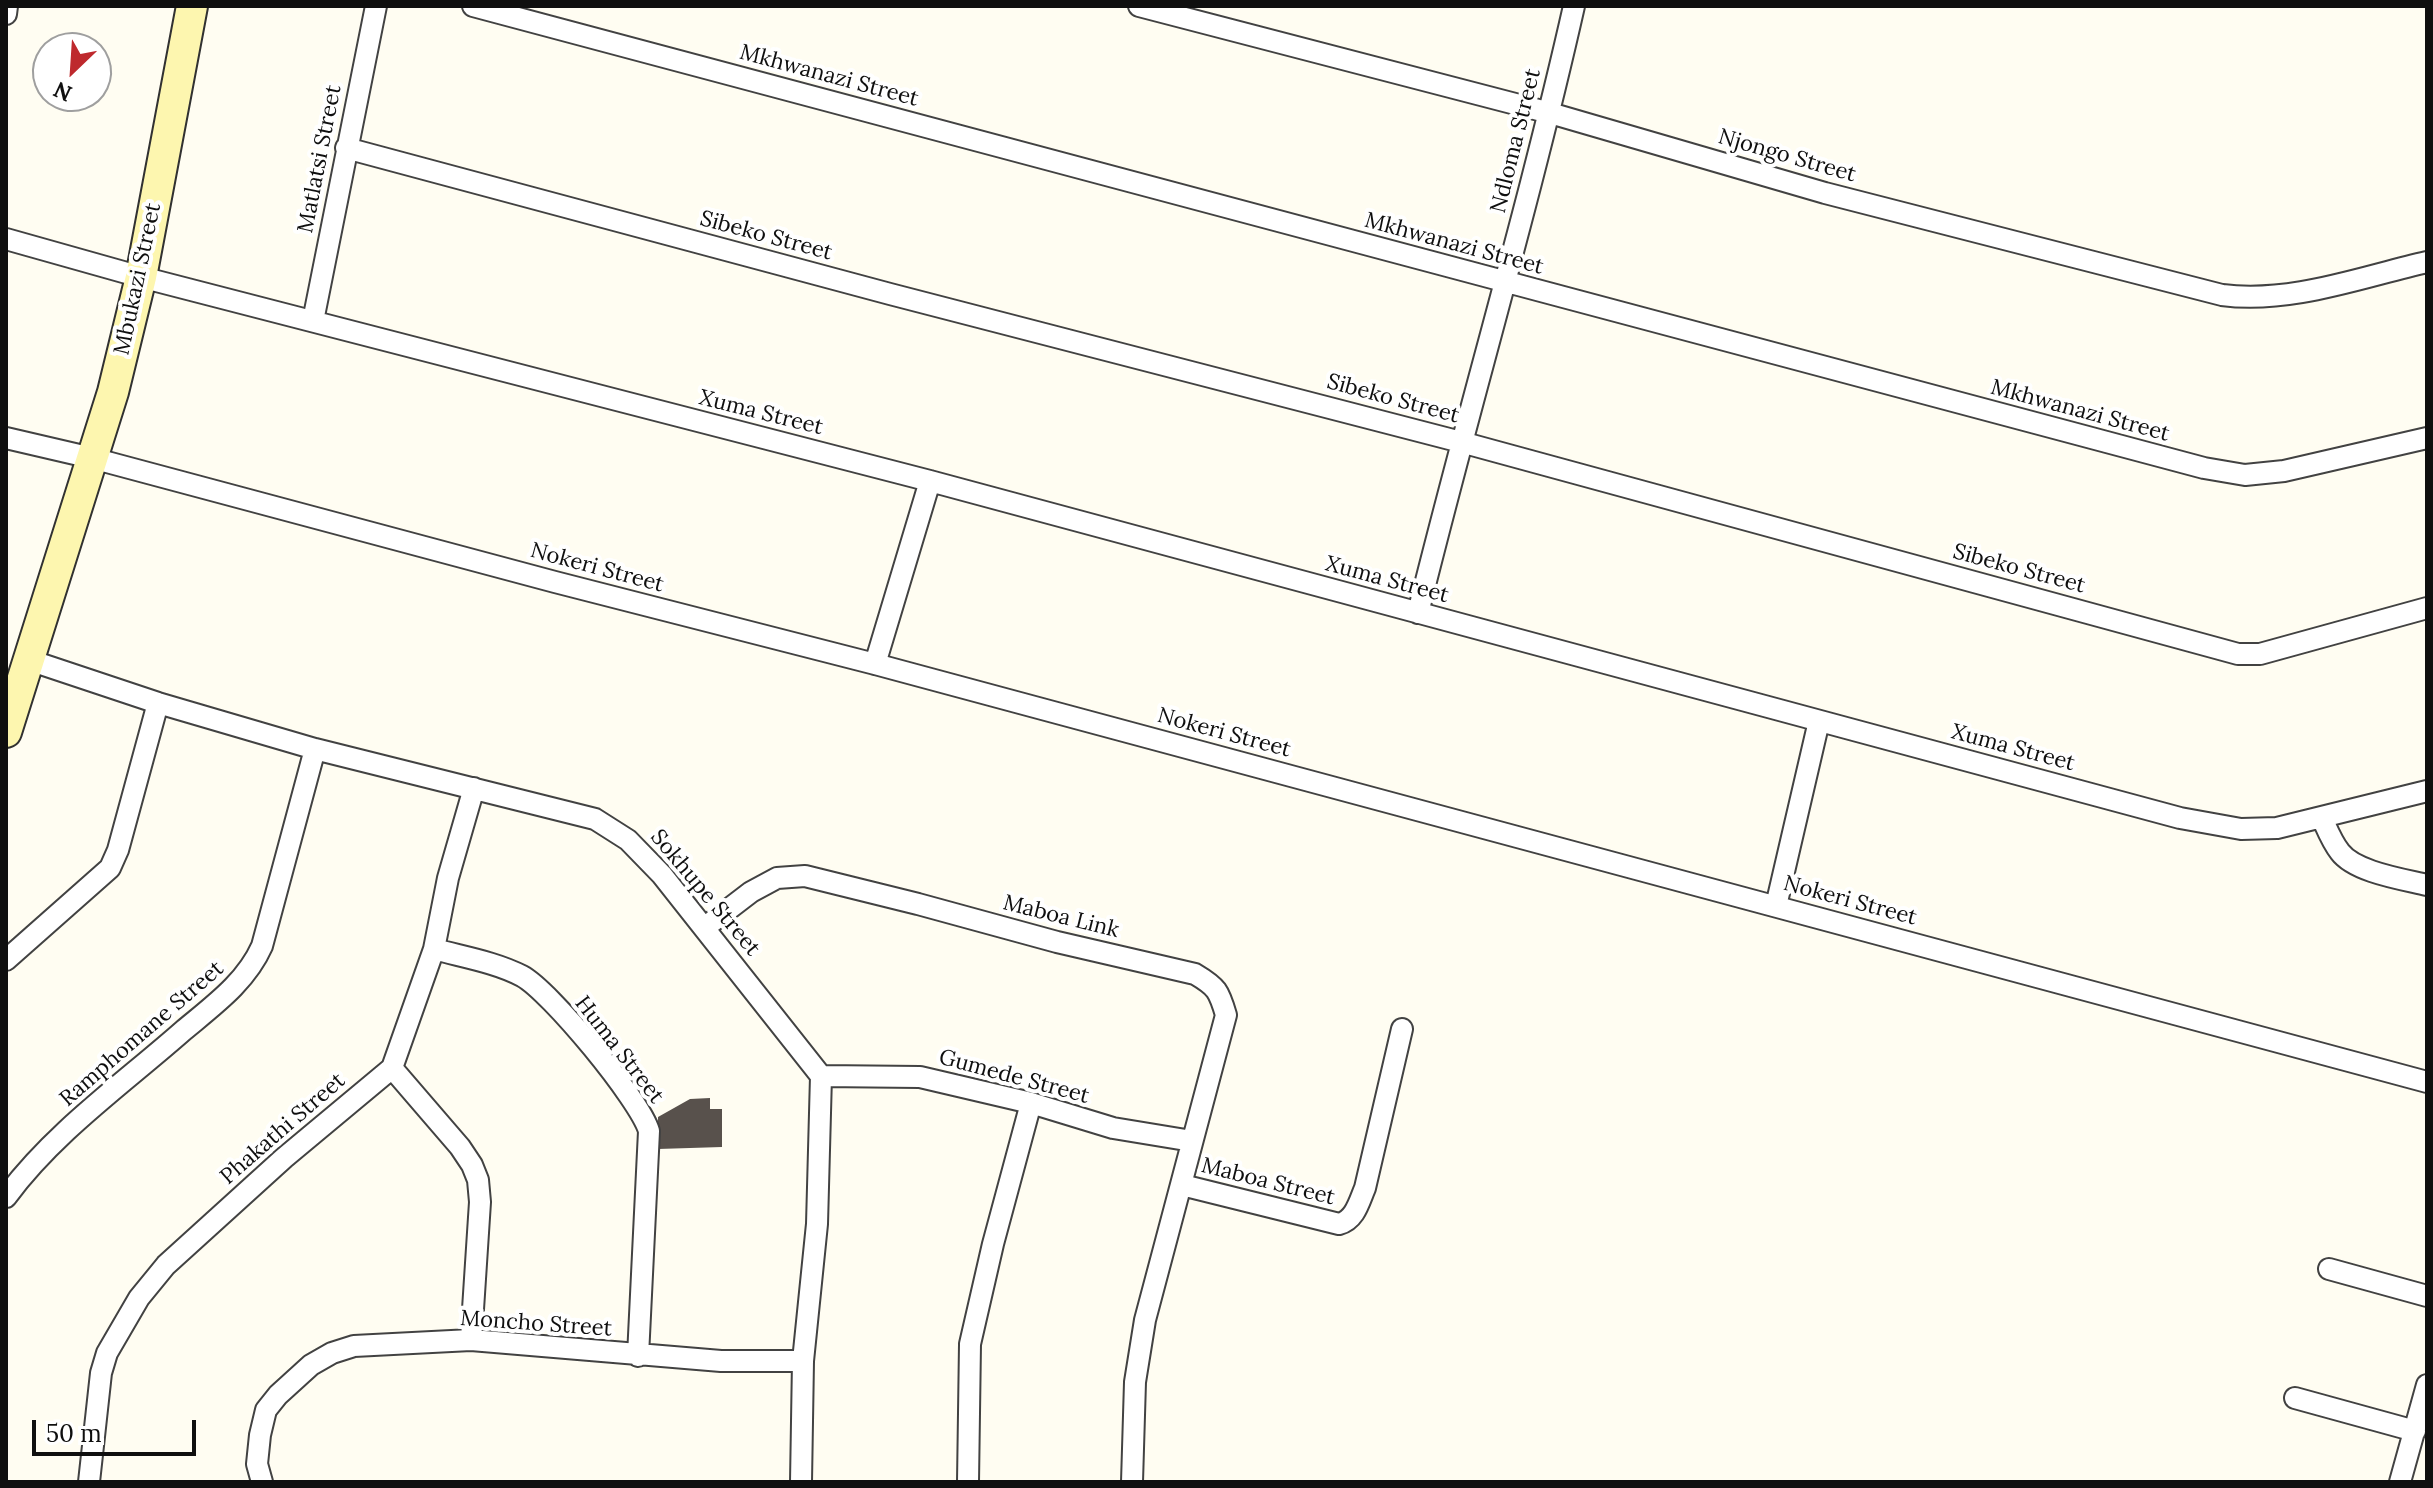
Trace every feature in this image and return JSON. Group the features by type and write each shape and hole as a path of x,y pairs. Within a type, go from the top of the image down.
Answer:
{"street":[{"path":"6,14 7,6"},
{"name":"Mbukazi Street","path":"6,732 113,392 141,277 192,6"},
{"name":"Matlatsi Street","path":"313,321 376,6"},
{"name":"Mkhwanazi Street","path":"473,6 2221,472 2245,475 2284,471 2427,438"},
{"name":"Njongo Street","path":"1139,6 1550,113 1825,193 2222,295 2246,298 2304,291 2427,262"},
{"name":"Ndloma Street","path":"1418,613 1550,113 1574,6"},
{"name":"Sibeko Street","path":"346,148 890,294 1461,442 2238,654 2260,654 2427,608"},
{"name":"Xuma Street","path":"6,239 141,277 930,481 2195,821 2241,829 2277,828 2427,791"},
{"name":"Nokeri Street","path":"6,438 875,664 2427,1082"},
{"path":"875,664 930,481"},
{"name":"Sokhupe Street","path":"29,660 158,703 315,749 595,819 628,840 662,875 821,1076"},
{"path":"6,960 110,868 118,850 158,703"},
{"path":"1776,906 1819,721"},
{"name":"Ramphomane Street","path":"6,1197 29,1167 228,993 255,962 315,749"},
{"path":"471,1340 480,1202 478,1180 460,1147 392,1068 434,949 448,878 474,788"},
{"path":"2322,818 2340,852 2358,866 2427,885"},
{"name":"Maboa Link","path":"704,928 751,892 777,878 805,876 1057,942 1195,974 1213,985 1220,994 1226,1015 1182,1185"},
{"name":"Huma Street","path":"434,949 504,968 525,977 560,1012 621,1084 644,1117 649,1131 638,1356"},
{"name":"Maboa Street","path":"1132,1482 1135,1382 1145,1320 1182,1185 1345,1223 1355,1212 1365,1188 1402,1029"},
{"name":"Phakathi Street","path":"89,1482 101,1373 107,1353 139,1298 166,1265 284,1158 392,1068"},
{"path":"801,1482 803,1361 817,1224 821,1076"},
{"name":"Gumede Street","path":"821,1076 920,1077 1031,1103 1113,1128 1192,1141"},
{"path":"968,1482 970,1344 1031,1103"},
{"path":"2329,1269 2427,1296"},
{"name":"Moncho Street","path":"262,1482 257,1464 266,1410 311,1365 332,1353 354,1346 471,1340 638,1356 721,1361 803,1361"},
{"path":"2400,1482 2427,1385"},
{"path":"2295,1398 2415,1431"}],"building":[{"path":"710,1098 710,1109 722,1109 722,1147 658,1149 658,1117 690,1099"}]}
